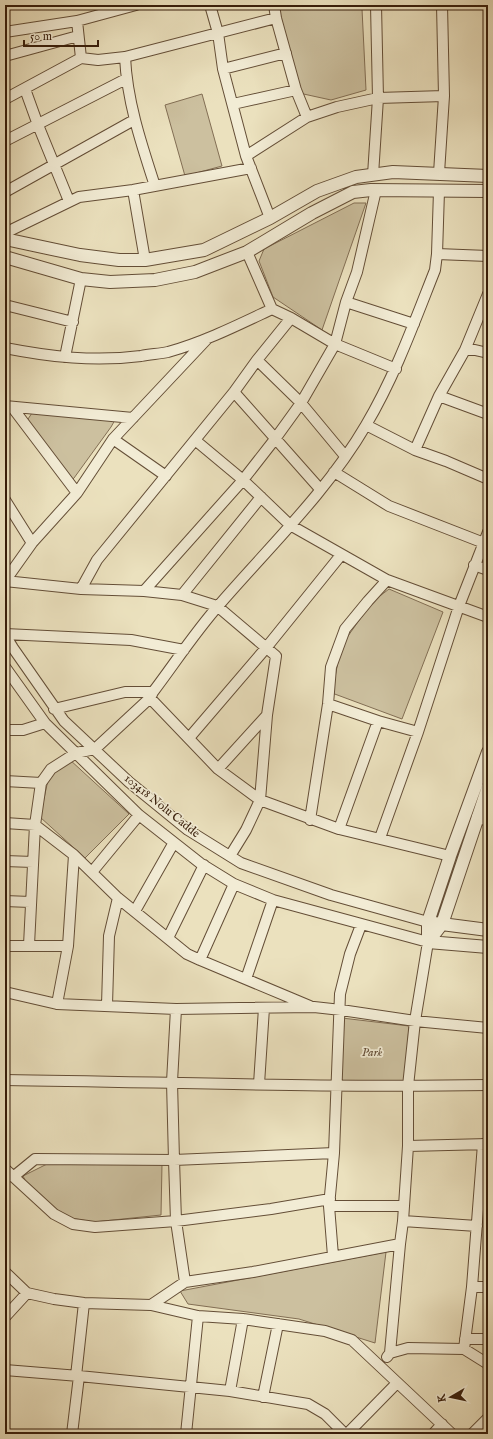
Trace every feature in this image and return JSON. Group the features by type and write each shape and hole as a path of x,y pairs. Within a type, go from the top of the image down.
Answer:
{"street":[{"path":"5,32 76,21 136,5"},
{"path":"210,5 218,33 223,69 246,156 270,218"},
{"path":"274,5 276,18 296,90 307,117"},
{"path":"373,174 378,98 376,5"},
{"path":"439,173 444,96 442,5"},
{"path":"5,99 81,58 98,60 124,56 276,18"},
{"path":"76,21 81,58"},
{"path":"5,56 78,36"},
{"path":"223,69 286,52"},
{"path":"124,56 126,79 134,120 155,186"},
{"path":"5,142 126,79"},
{"path":"25,89 69,202"},
{"path":"233,104 296,90"},
{"path":"246,156 307,117 337,107 378,98 444,96"},
{"path":"5,192 134,120"},
{"path":"5,233 79,197 133,190 251,168"},
{"path":"5,239 80,255 119,260 145,260 204,250 270,218 317,191 356,177 393,172 488,176"},
{"path":"133,190 145,260"},
{"path":"144,591 242,480 275,439 301,403 335,344 346,302 357,272 376,190"},
{"path":"5,257 81,279 110,282 155,280 195,272 248,252 312,213 353,192 376,190 488,191"},
{"path":"29,945 35,825 41,783 51,769 76,753 95,749 151,695 218,606 290,525 334,472 366,426 396,369 435,270 438,254 439,190"},
{"path":"248,252 272,309 291,318 335,344 396,369"},
{"path":"438,254 488,256"},
{"path":"65,358 81,279"},
{"path":"415,450 440,396 465,350 488,294"},
{"path":"346,302 414,324"},
{"path":"5,306 73,322"},
{"path":"5,348 44,356 85,359 122,358 167,352 216,335 272,309"},
{"path":"81,589 97,560 234,392 257,360 291,318"},
{"path":"208,338 113,439 77,493 32,543 5,581 81,589 144,591 182,595 218,606 276,656 267,715 260,800 246,830 230,856"},
{"path":"465,350 475,350 488,353"},
{"path":"257,360 301,403 345,456"},
{"path":"234,392 320,489"},
{"path":"440,396 488,414"},
{"path":"8,407 133,418"},
{"path":"8,407 77,493"},
{"path":"366,426 415,450 446,461 488,479"},
{"path":"113,439 166,476"},
{"path":"195,440 242,480 290,525 387,580 488,617"},
{"path":"334,472 389,506 484,543"},
{"path":"182,595 261,497"},
{"path":"5,500 32,543"},
{"path":"380,838 418,732 459,606 488,532"},
{"path":"189,738 266,648 341,555"},
{"path":"474,565 488,570"},
{"path":"310,820 328,704 331,667 345,629 387,580"},
{"path":"5,634 131,640 184,650"},
{"name":"103418 Nolu Cadde","path":"5,634 54,709 64,721 130,782 188,830 241,863 331,895 428,922 488,930"},
{"path":"5,667 45,723 139,816 173,844 234,884 273,900 428,942 488,947"},
{"path":"5,682 16,682"},
{"path":"54,709 125,692 151,695 218,769 260,800 310,820 339,829 450,856"},
{"path":"328,704 378,721 418,732"},
{"path":"218,769 267,715"},
{"path":"339,829 378,721"},
{"path":"5,730 23,730 45,723"},
{"path":"380,1366 390,1353 400,1244 404,1221 408,1146 408,1086 415,1021 428,942 428,922 450,856 488,752"},
{"path":"5,781 41,783"},
{"path":"428,942 442,924 483,819 488,787"},
{"path":"92,872 139,816"},
{"path":"5,823 35,825 74,855 118,898 187,954 314,1008"},
{"path":"135,911 173,844"},
{"path":"57,1004 68,946 74,855"},
{"path":"5,861 33,862"},
{"path":"168,938 204,865"},
{"path":"200,960 234,884"},
{"path":"107,1005 108,936 118,898"},
{"path":"246,979 273,900"},
{"path":"5,902 30,902"},
{"path":"333,1256 329,1203 338,1086 341,1010 340,994 350,954 361,925"},
{"path":"5,946 68,946"},
{"path":"5,992 57,1004 176,1009 314,1008 341,1010 415,1021 488,1028"},
{"path":"259,1084 264,1008"},
{"path":"176,1009 172,1082 176,1221 185,1282"},
{"path":"5,1080 338,1086 488,1085"},
{"path":"408,1146 486,1144 472,1288 464,1344"},
{"path":"13,1177 35,1159 174,1160 334,1153"},
{"path":"5,1169 54,1214 73,1224 95,1227 176,1221 329,1203 404,1206"},
{"path":"404,1221 477,1226"},
{"path":"151,1305 185,1282 253,1272 400,1244"},
{"path":"5,1272 27,1293 84,1303 151,1305 198,1316 243,1319 324,1331 352,1340 452,1434"},
{"path":"472,1288 488,1287"},
{"path":"5,1317 27,1293"},
{"path":"72,1434 84,1303"},
{"path":"186,1434 198,1316"},
{"path":"230,1391 243,1319"},
{"path":"263,1397 278,1324"},
{"path":"390,1353 408,1348 464,1344 488,1339"},
{"path":"464,1344 488,1364"},
{"path":"5,1370 230,1391 308,1404 325,1414 346,1434 397,1383"},
{"path":"472,1434 488,1418"},
{"path":"432,1434 442,1424"}],"green space":[{"path":"279,9 362,9 366,90 331,100 299,93"},
{"path":"202,94 222,166 185,176 165,105"},
{"path":"354,203 366,203 322,330 273,297 259,261 264,249"},
{"path":"32,413 115,420 70,482 26,422"},
{"path":"389,589 443,612 402,719 332,693 341,646 372,602"},
{"path":"69,759 129,814 85,858 40,817 48,780"},
{"name":"Park","path":"342,1018 409,1026 405,1083 341,1081"},
{"path":"49,1163 162,1164 161,1215 94,1222 64,1217 29,1188 23,1176"},
{"path":"386,1252 375,1343 299,1319 188,1304 180,1291"}]}
